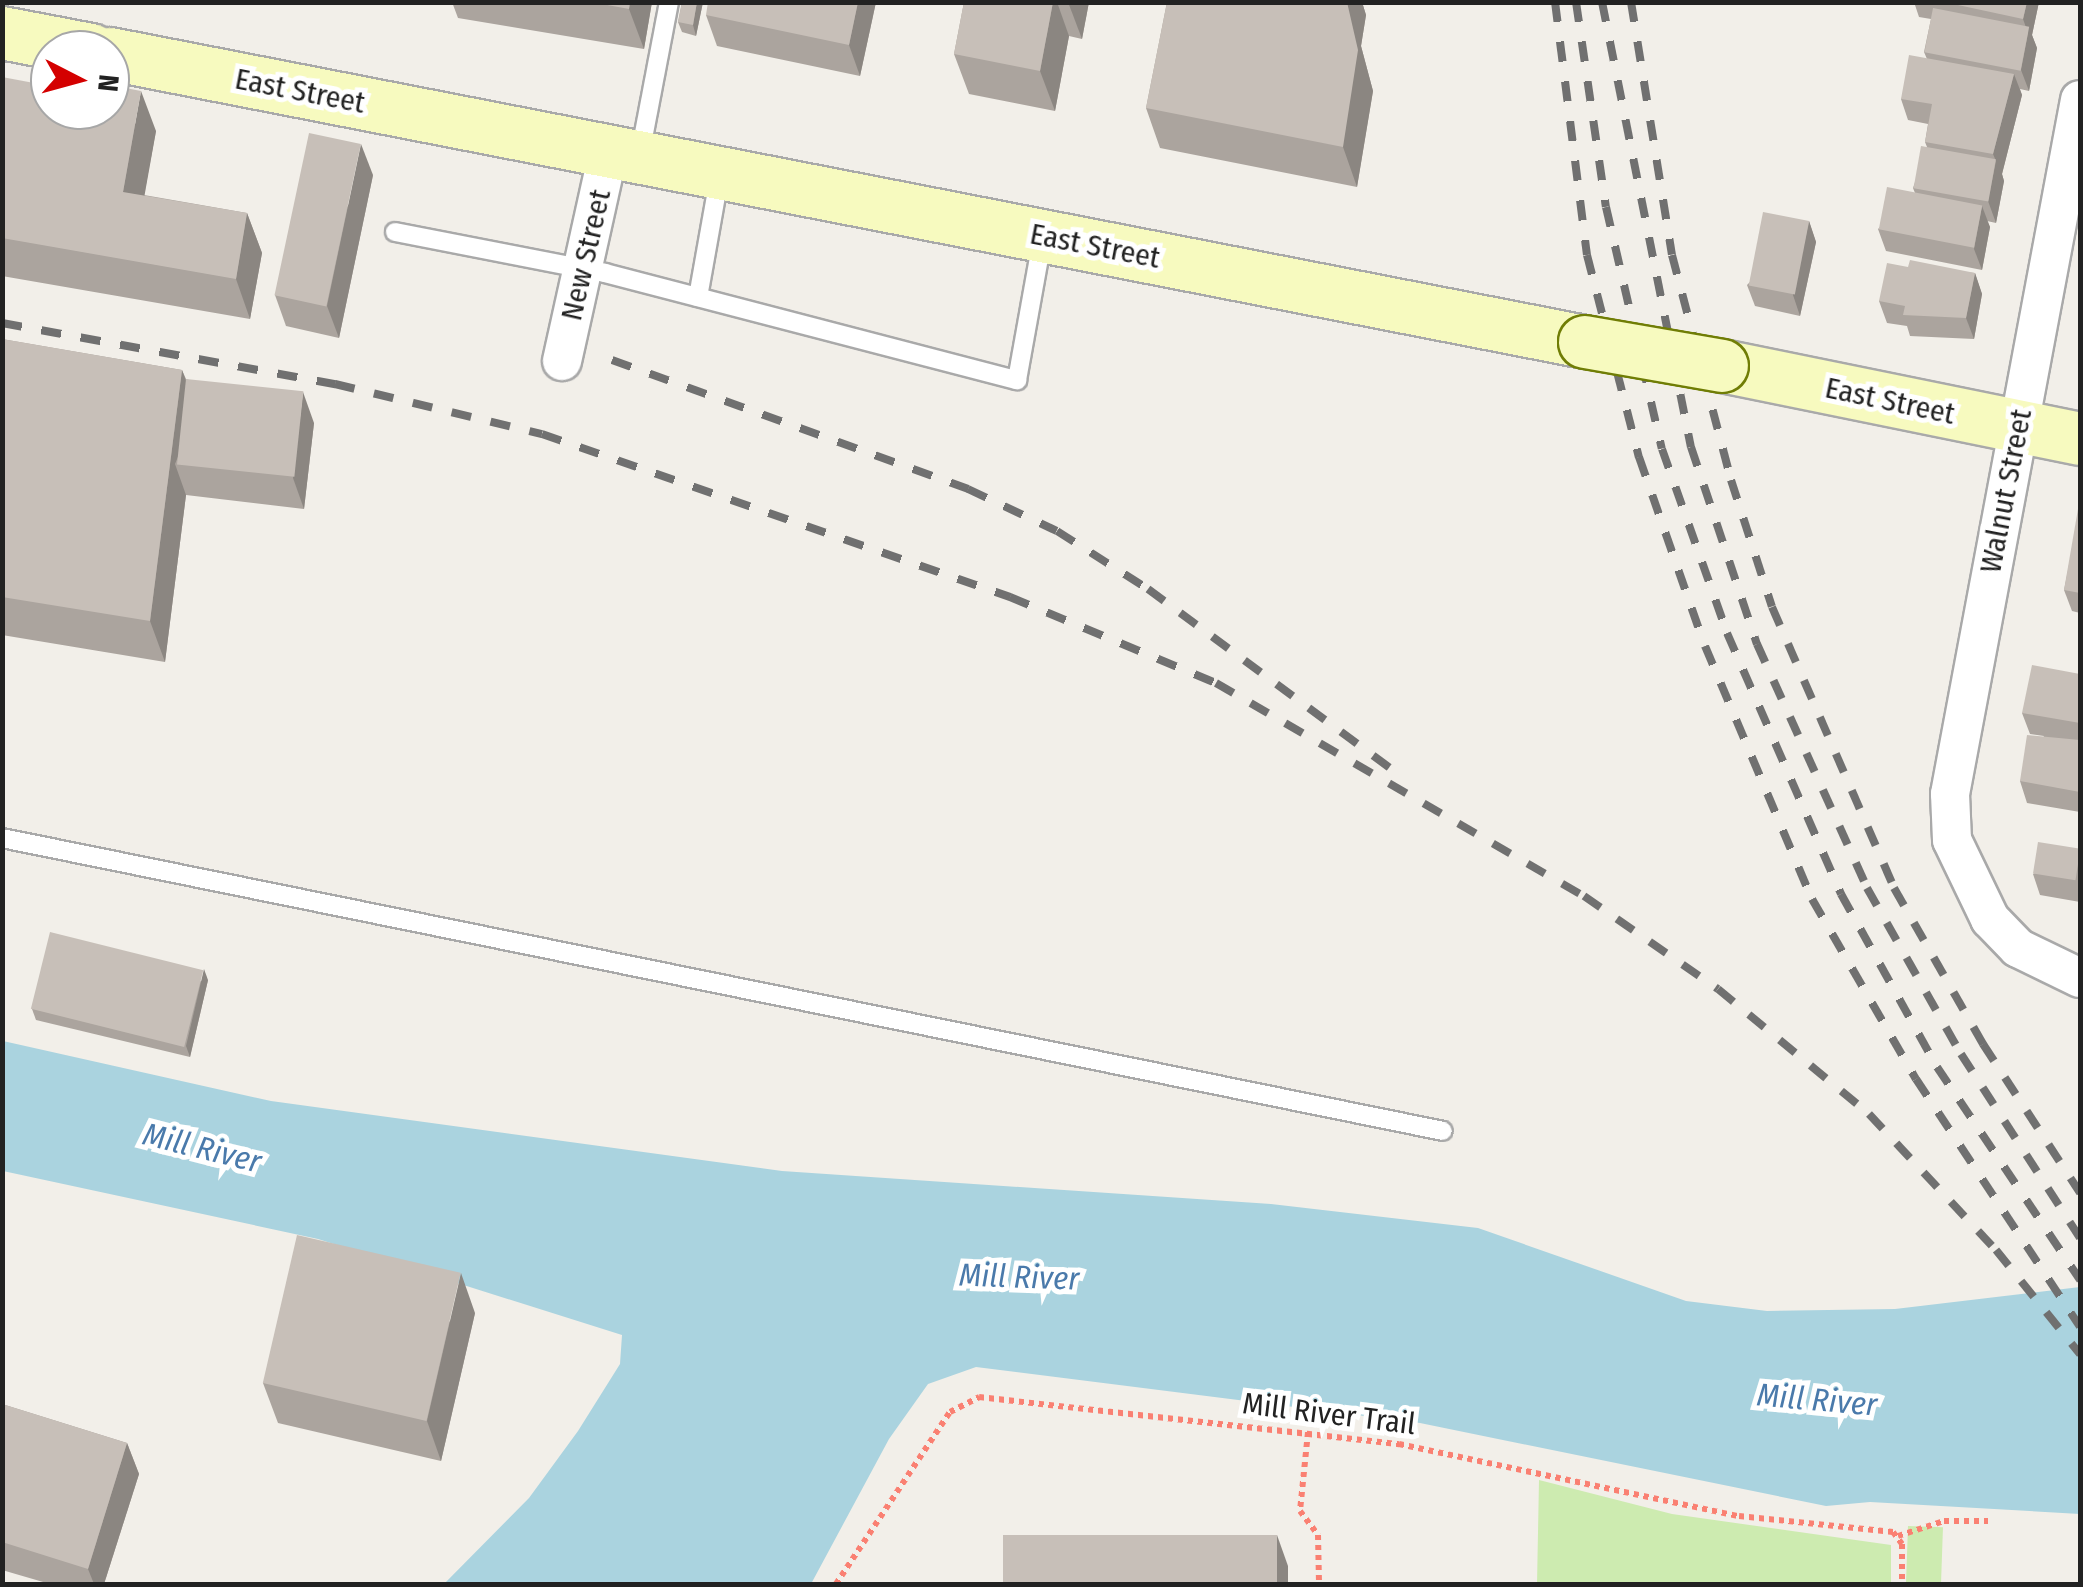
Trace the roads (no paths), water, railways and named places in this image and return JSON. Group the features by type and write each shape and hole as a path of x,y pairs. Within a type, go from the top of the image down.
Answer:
{"main road":[{"path":"2,32 30,38"},
{"name":"East Street","path":"130,58 2080,439"}],"street":[{"name":"Walnut Street","path":"2080,100 1950,794 1952,840 1966,881 2018,948 2080,978"},
{"name":"New Street","path":"562,360 582,268 624,152"}],"lane":[{"path":"624,152 669,2"},
{"path":"698,297 720,171"},
{"path":"396,232 582,268 1017,380 1043,235"},
{"path":"2,838 1443,1131"}],"water":[{"name":"Mill River","path":"3,1041 271,1101 782,1171 1271,1204 1478,1228 1686,1301 1767,1311 1895,1309 2080,1287 2080,1514 1870,1502 1826,1506 1420,1423 976,1367 928,1384 889,1439 811,1584 444,1584 529,1498 578,1431 620,1364 622,1335 318,1239 3,1171"}],"railway":[{"path":"1555,2 1587,255 1639,457 1705,646 1812,899 1916,1079 2080,1327"},
{"path":"1576,2 1606,207 1662,449 1727,633 1841,894 1937,1067 2080,1280"},
{"path":"1602,2 1691,447 1757,644 1867,888 1961,1054 2080,1238"},
{"path":"1631,2 1672,255 1731,480 1772,607 1894,888 1983,1044 2080,1193"},
{"path":"2,323 335,384 542,434 1010,597 1216,683 1584,896 1718,989 1869,1114 1996,1250 2080,1354"},
{"path":"612,360 968,489 1057,531 1148,589 1390,768"}]}
